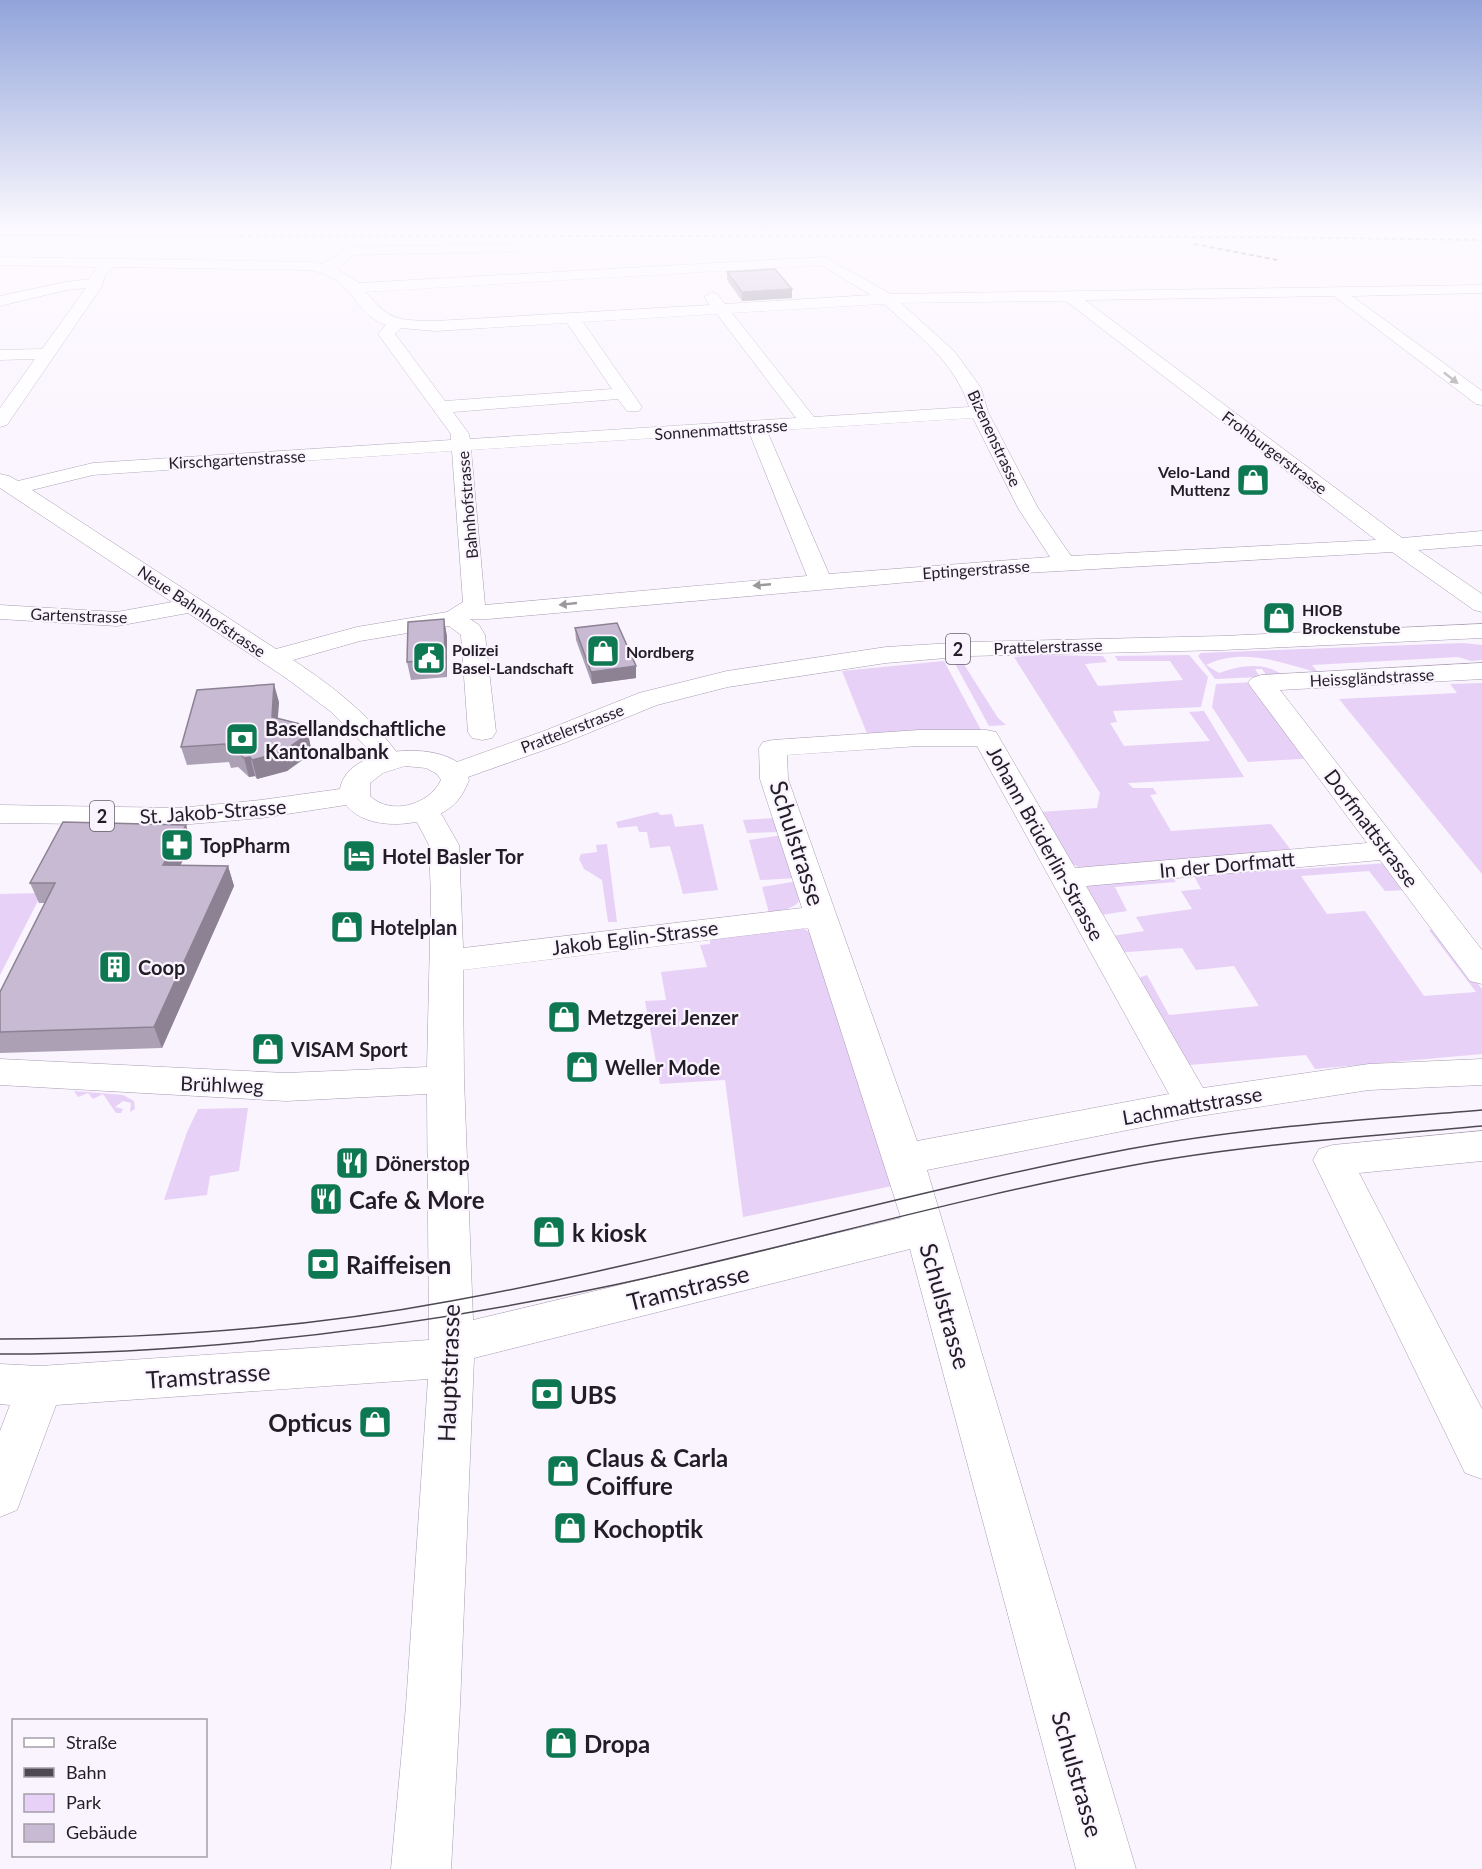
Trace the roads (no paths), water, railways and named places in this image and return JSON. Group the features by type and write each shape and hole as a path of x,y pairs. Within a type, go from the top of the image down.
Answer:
{"street":[{"path":"0,421 71,317"},
{"path":"383,317 397,323 460,326 585,317"},
{"path":"728,317 809,423"},
{"name":"Bizenenstrasse","path":"907,317 949,356 972,388 979,412 1028,508 1065,562"},
{"name":"Frohburgerstrasse","path":"1098,317 1399,546 1482,605"},
{"path":"1373,317 1482,400"},
{"path":"572,318 650,434"},
{"name":"Bahnhofstrasse","path":"397,323 386,334 460,434 475,602 462,614"},
{"path":"0,355 46,354"},
{"path":"441,407 624,393"},
{"name":"Sonnenmattstrasse","path":"462,445 979,412"},
{"path":"756,427 820,580"},
{"name":"Kirschgartenstrasse","path":"7,483 127,466 462,445"},
{"name":"Neue Bahnhofstrasse","path":"7,483 273,658 338,705 378,744 389,761"},
{"name":"Eptingerstrasse","path":"462,614 820,580 1065,562 1399,546 1482,538"},
{"name":"Gartenstrasse","path":"0,612 117,618 193,605"},
{"name":"Prattelerstrasse","path":"1482,611 1473,618 1473,622 1482,631"},
{"path":"273,658 357,634 462,614 473,635 482,732"},
{"name":"Prattelerstrasse","path":"453,773 648,699 727,679 811,665 886,655 970,649 1223,643 1482,631"},
{"name":"Heissgländstrasse","path":"1261,683 1482,671"},
{"name":"Dorfmattstrasse","path":"1261,683 1482,974"},
{"name":"Johann Brüderlin-Strasse","path":"773,748 919,738 986,738 1192,1103"},
{"name":"Schulstrasse","path":"773,748 774,779 904,1159 1106,1869"},
{"path":"420,758 440,763 453,773 455,780 447,796 425,809 410,813 380,812 367,808 358,802 354,795 354,787 358,779 371,769 389,761 420,758"},
{"name":"St. Jakob-Strasse","path":"0,814 131,817 203,815 285,807 354,795"},
{"name":"Hauptstrasse","path":"422,1869 452,1350 445,1079 447,961 444,845 425,809"},
{"name":"In der Dorfmatt","path":"1065,878 1390,850"},
{"name":"Jakob Eglin-Strasse","path":"447,961 822,916"},
{"name":"Lachmattstrasse","path":"904,1159 1192,1103 1369,1077 1482,1071"},
{"name":"Brühlweg","path":"0,1072 286,1086 364,1085 445,1079"},
{"path":"1482,1146 1333,1160 1482,1457"},
{"name":"Tramstrasse","path":"20,1385 389,1364 452,1350 511,1331 924,1229"},
{"path":"0,1494 20,1385"}],"tram line":[{"path":"0,1339 170,1334 283,1325 395,1311 621,1266 959,1185 1129,1149 1261,1130 1482,1110"},
{"path":"0,1354 77,1353 231,1343 463,1314 614,1285 1000,1193 1129,1166 1261,1147 1482,1126"}],"place":[{"name":"Velo-Land Muttenz","path":"1253,480"},
{"name":"HIOB Brockenstube","path":"1279,618"},
{"name":"Nordberg","path":"603,651"},
{"name":"Polizei Basel-Landschaft","path":"429,658"},
{"name":"Basellandschaftliche Kantonalbank","path":"242,739"},
{"name":"TopPharm","path":"177,845"},
{"name":"Hotel Basler Tor","path":"359,856"},
{"name":"Hotelplan","path":"347,927"},
{"name":"Coop","path":"115,967"},
{"name":"Metzgerei Jenzer","path":"564,1017"},
{"name":"VISAM Sport","path":"268,1049"},
{"name":"Weller Mode","path":"582,1067"},
{"name":"Dönerstop","path":"352,1163"},
{"name":"Cafe & More","path":"326,1199"},
{"name":"k kiosk","path":"549,1232"},
{"name":"Raiffeisen","path":"323,1264"},
{"name":"UBS","path":"547,1394"},
{"name":"Opticus","path":"375,1422"},
{"name":"Claus & Carla Coiffure","path":"563,1471"},
{"name":"Kochoptik","path":"570,1528"},
{"name":"Dropa","path":"561,1743"}]}
